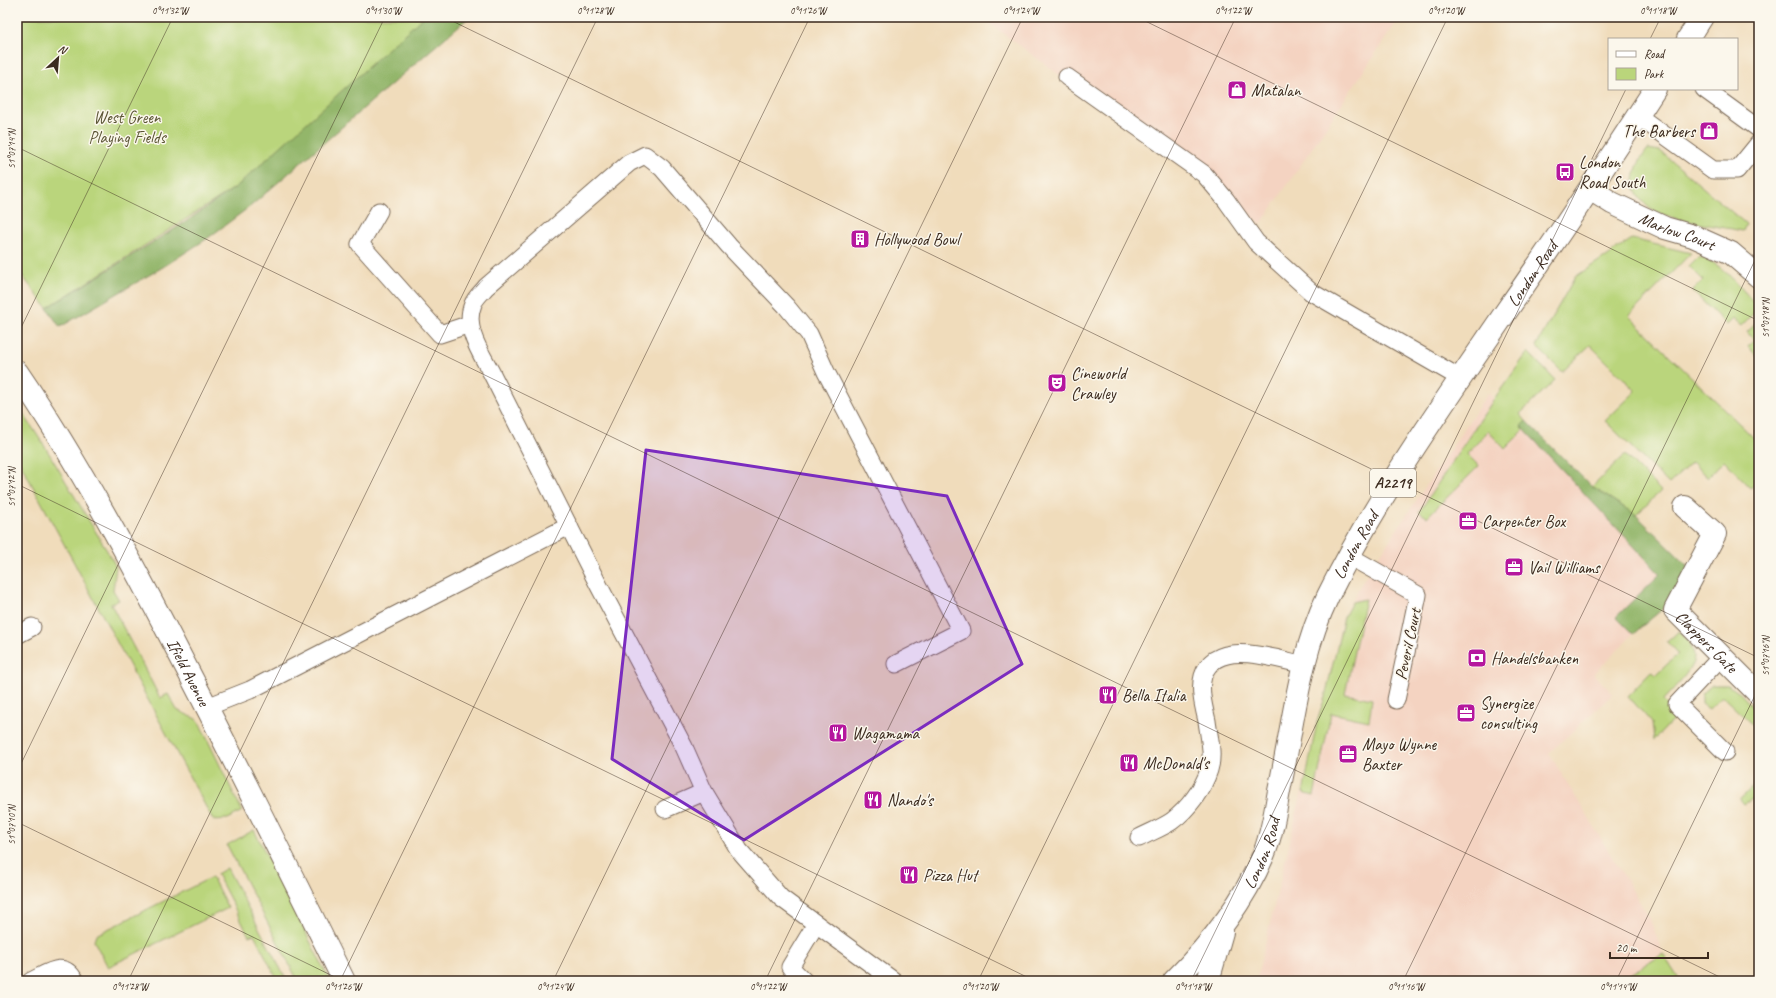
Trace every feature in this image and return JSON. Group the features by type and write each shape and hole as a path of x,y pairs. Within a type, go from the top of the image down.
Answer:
{"main road":[{"path":"1689,38 1702,17"},
{"name":"London Road","path":"1174,981 1192,963 1226,921 1244,894 1264,854 1272,826 1304,665 1327,599 1349,556 1400,471 1460,378 1590,189 1654,90"},
{"name":"Marlow Court","path":"1590,189 1612,202 1665,228 1693,236 1731,253 1759,277"},
{"name":"Ifield Avenue","path":"17,372 64,444 115,531 207,707 344,981"},
{"name":"Clappers Gate","path":"1685,507 1715,534 1675,610 1759,694"},
{"name":"London Road","path":"1208,981 1226,921"}],"lane":[{"path":"1066,77 1204,174 1226,200 1256,242 1311,292 1460,378"},
{"path":"1705,90 1759,129"},
{"path":"1638,116 1713,170 1737,170 1759,143"},
{"path":"894,981 781,898 739,850 704,792 684,747 568,526 476,341 470,324 473,304 486,287 629,163 645,155 662,168 729,246 786,306 809,334 826,372 961,631 896,664"},
{"path":"379,211 360,244 440,334 470,324"},
{"path":"207,707 250,690 568,526"},
{"name":"Peveril Court","path":"1349,556 1418,595 1396,700"},
{"path":"17,635 32,627"},
{"path":"1139,838 1172,821 1187,807 1202,787 1210,769 1211,745 1202,691 1203,676 1210,662 1227,653 1254,654 1304,665"},
{"path":"1722,656 1677,704 1725,752"},
{"path":"665,809 704,792"},
{"path":"804,981 790,967 816,924"},
{"path":"32,981 56,969 64,969 70,973 75,981"}],"highlighted area":[{"path":"646,450 947,496 1022,664 744,840 612,759"}],"shaded area":[{"path":"981,17 1400,17 1261,224"},
{"path":"1488,393 1525,429 1660,574 1616,617 1633,634 1594,674 1613,694 1549,753 1650,919 1663,954 1620,981 1256,981 1344,617 1363,580"}],"green space":[{"name":"West Green Playing Fields","path":"17,17 427,17 236,187 47,308 17,269"},
{"path":"423,17 469,17 252,205 208,238 163,267 60,327 47,308 184,223 236,187"},
{"path":"1648,149 1660,151 1746,224 1743,231 1685,221 1652,210 1638,196 1634,182 1636,169 1643,155"},
{"path":"1632,239 1691,253 1629,316 1759,443 1759,480 1751,488 1724,460 1708,477 1692,462 1669,484 1605,421 1636,391 1590,345 1562,372 1536,346 1575,277"},
{"path":"1699,256 1708,260 1724,271 1739,285 1759,308 1741,326 1733,319 1727,325 1692,291 1703,280 1689,266"},
{"path":"1759,321 1759,358 1748,347 1754,340 1747,332"},
{"path":"1528,352 1555,380 1520,414 1526,421 1521,426 1525,429 1505,449 1488,431 1467,454 1479,466 1427,517 1419,512 1494,399"},
{"path":"17,404 47,450 116,567 113,590 119,600 111,604 160,698 168,694 177,710 196,719 200,724 242,811 228,819 213,820 17,457"},
{"path":"1526,421 1592,487 1636,515 1690,568 1672,601 1633,634 1616,617 1660,574 1521,426"},
{"path":"1625,455 1661,491 1636,515 1592,487"},
{"path":"1365,599 1345,694 1372,699 1369,721 1331,713 1314,796 1303,793 1317,722 1325,697 1344,617 1352,602"},
{"path":"1679,631 1689,642 1694,653 1693,662 1682,680 1663,700 1677,716 1654,740 1652,723 1628,696 1652,671 1656,675 1678,654 1667,642"},
{"path":"1712,685 1728,685 1741,694 1759,714 1759,731 1722,696 1709,709 1702,704 1702,694"},
{"path":"1759,781 1759,795 1744,804 1740,799"},
{"path":"254,830 330,981 298,981 227,845"},
{"path":"227,868 287,981 278,981 254,934 249,936 217,874"},
{"path":"212,877 228,908 108,967 94,941 96,935"},
{"path":"1663,954 1680,981 1620,981"}],"place":[{"name":"Matalan","path":"1237,90"},
{"name":"The Barbers","path":"1709,131"},
{"name":"London Road South","path":"1565,172"},
{"name":"Hollywood Bowl","path":"860,239"},
{"name":"Cineworld Crawley","path":"1057,383"},
{"name":"Carpenter Box","path":"1468,521"},
{"name":"Vail Williams","path":"1514,567"},
{"name":"Handelsbanken","path":"1477,658"},
{"name":"Bella Italia","path":"1108,695"},
{"name":"Synergize consulting","path":"1466,713"},
{"name":"Wagamama","path":"838,733"},
{"name":"Mayo Wynne Baxter","path":"1348,754"},
{"name":"McDonald's","path":"1129,763"},
{"name":"Nando's","path":"873,800"},
{"name":"Pizza Hut","path":"909,875"}]}
